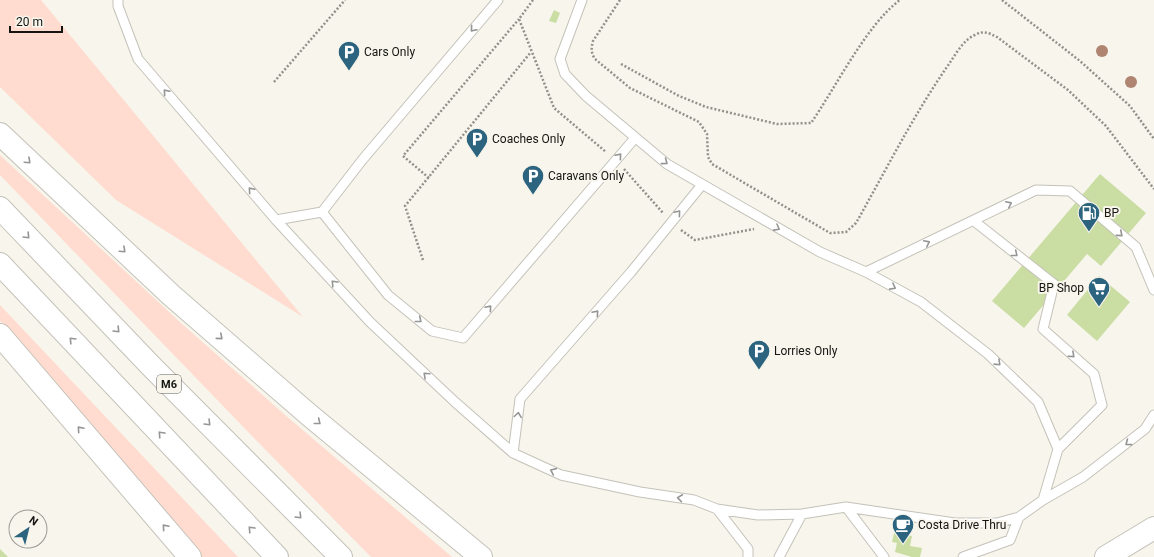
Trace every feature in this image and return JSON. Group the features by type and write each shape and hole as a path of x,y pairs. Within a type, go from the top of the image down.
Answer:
{"highway":[{"path":"0,134 177,300 308,414 481,557"},
{"name":"M6","path":"0,208 150,366 340,557"},
{"path":"0,264 277,557"},
{"path":"0,335 190,557"},
{"path":"1106,557 1154,528"}],"lane":[{"path":"118,0 118,6 138,59 276,220 370,322 513,454 561,475 640,492 694,500 717,509 758,515 802,514 846,507 954,523 997,523 1019,517 1043,500 1083,477 1145,429 1154,415"},
{"path":"276,220 322,212 363,159 498,0"},
{"path":"582,0 560,58 565,74 586,96 666,164 701,186 820,252 866,272 921,302 988,354 1038,402 1058,449"},
{"path":"322,212 388,295 432,331 464,338 635,138"},
{"path":"513,454 520,399 631,272 701,186"},
{"path":"866,272 1036,190 1070,191 1136,247 1154,290"},
{"path":"974,220 1054,284 1043,329 1094,374 1102,405 1058,449 1043,500"},
{"path":"846,507 884,557"},
{"path":"717,509 748,549 748,557"},
{"path":"779,557 802,514"},
{"path":"963,557 1010,540 1019,517"}],"path":[{"path":"274,82 345,0"},
{"path":"620,0 593,41 591,47 595,60 630,88 699,122 707,134 708,157 712,164 830,234 846,232 856,223 931,90 965,42 973,35 982,32 998,37 1068,90 1106,126 1154,189"},
{"path":"621,64 679,96 706,107 776,124 811,123 863,42 888,9 900,0"},
{"path":"1002,0 1080,61 1130,106 1154,139"},
{"path":"429,178 403,156 519,19"},
{"path":"423,260 405,206 532,52"}],"shaded area":[{"path":"0,0 41,0 303,317 116,200 0,87"},
{"path":"0,155 181,323 284,414 452,557 371,557 0,175"},
{"path":"0,305 238,557 199,557 62,392 0,321"}],"building":[{"path":"554,10 560,13 556,23 549,21"},
{"name":"BP","path":"1100,174 1146,213 1101,266 1087,254 1024,328 992,301"},
{"name":"BP Shop","path":"1099,276 1130,302 1097,341 1067,315"},
{"name":"Costa Drive Thru","path":"894,533 912,536 910,546 922,548 920,557 912,557 895,552 897,543 892,542"},
{"path":"0,549 8,557 0,557"}],"place":[{"name":"Cars Only","path":"349,72"},
{"name":"Coaches Only","path":"477,158"},
{"name":"Caravans Only","path":"533,196"},
{"name":"BP","path":"1089,232"},
{"name":"BP Shop","path":"1099,308"},
{"name":"Lorries Only","path":"759,370"},
{"name":"Costa Drive Thru","path":"903,544"}]}
